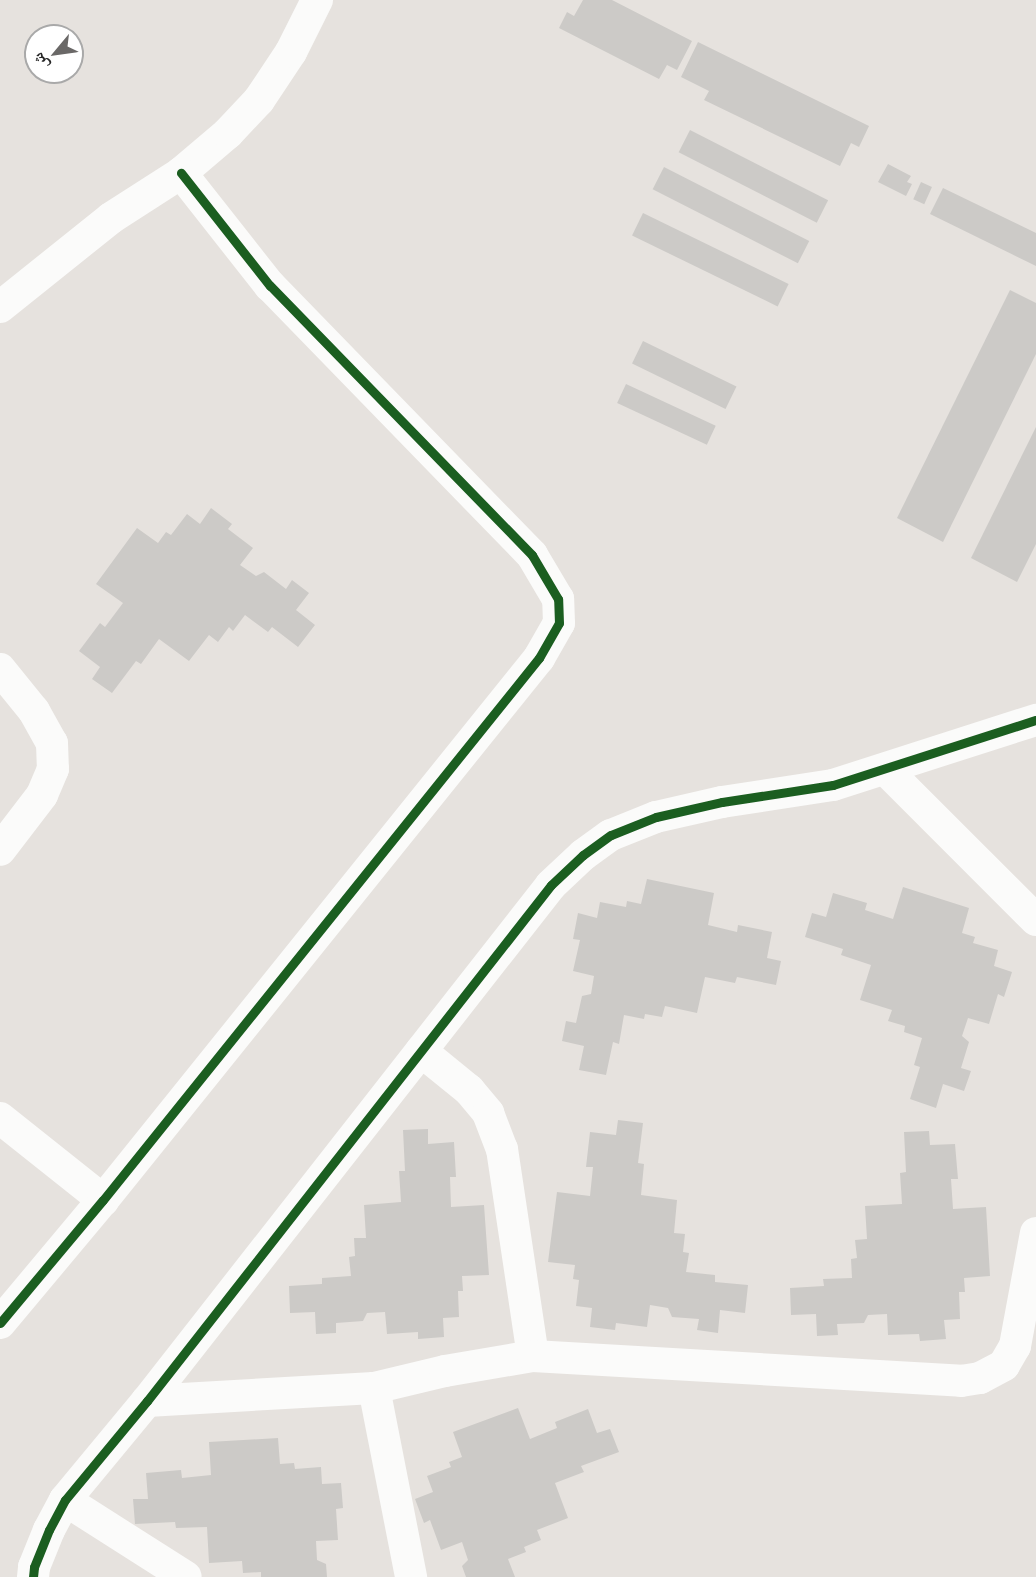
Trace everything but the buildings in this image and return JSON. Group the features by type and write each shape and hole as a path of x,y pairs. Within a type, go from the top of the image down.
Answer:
{"street":[{"path":"0,308 111,218 182,173 228,133 259,100 291,52 317,0"},
{"path":"0,1323 103,1200 539,658 559,623 558,599 532,555 270,286 182,173"},
{"path":"0,669 34,711 52,743 53,769 42,795 0,850"},
{"path":"33,1577 34,1567 49,1530 65,1500 147,1401 551,885 583,855 611,835 656,816 722,802 833,785 886,770 1036,720"},
{"path":"886,770 1036,920"},
{"path":"422,1051 469,1090 488,1113 502,1149 533,1356"},
{"path":"0,1118 103,1200"},
{"path":"147,1401 374,1388 445,1371 533,1356 961,1381 980,1378 1004,1365 1016,1346 1036,1233"},
{"path":"374,1388 411,1577"},
{"path":"65,1500 186,1577"}],"cycle path":[{"path":"0,1323 103,1200 539,658 559,623 558,599 532,555 270,286 181,173"},
{"path":"33,1577 34,1567 49,1530 65,1500 147,1401 551,885 583,855 611,835 656,817 722,802 833,785 1036,720"}]}
